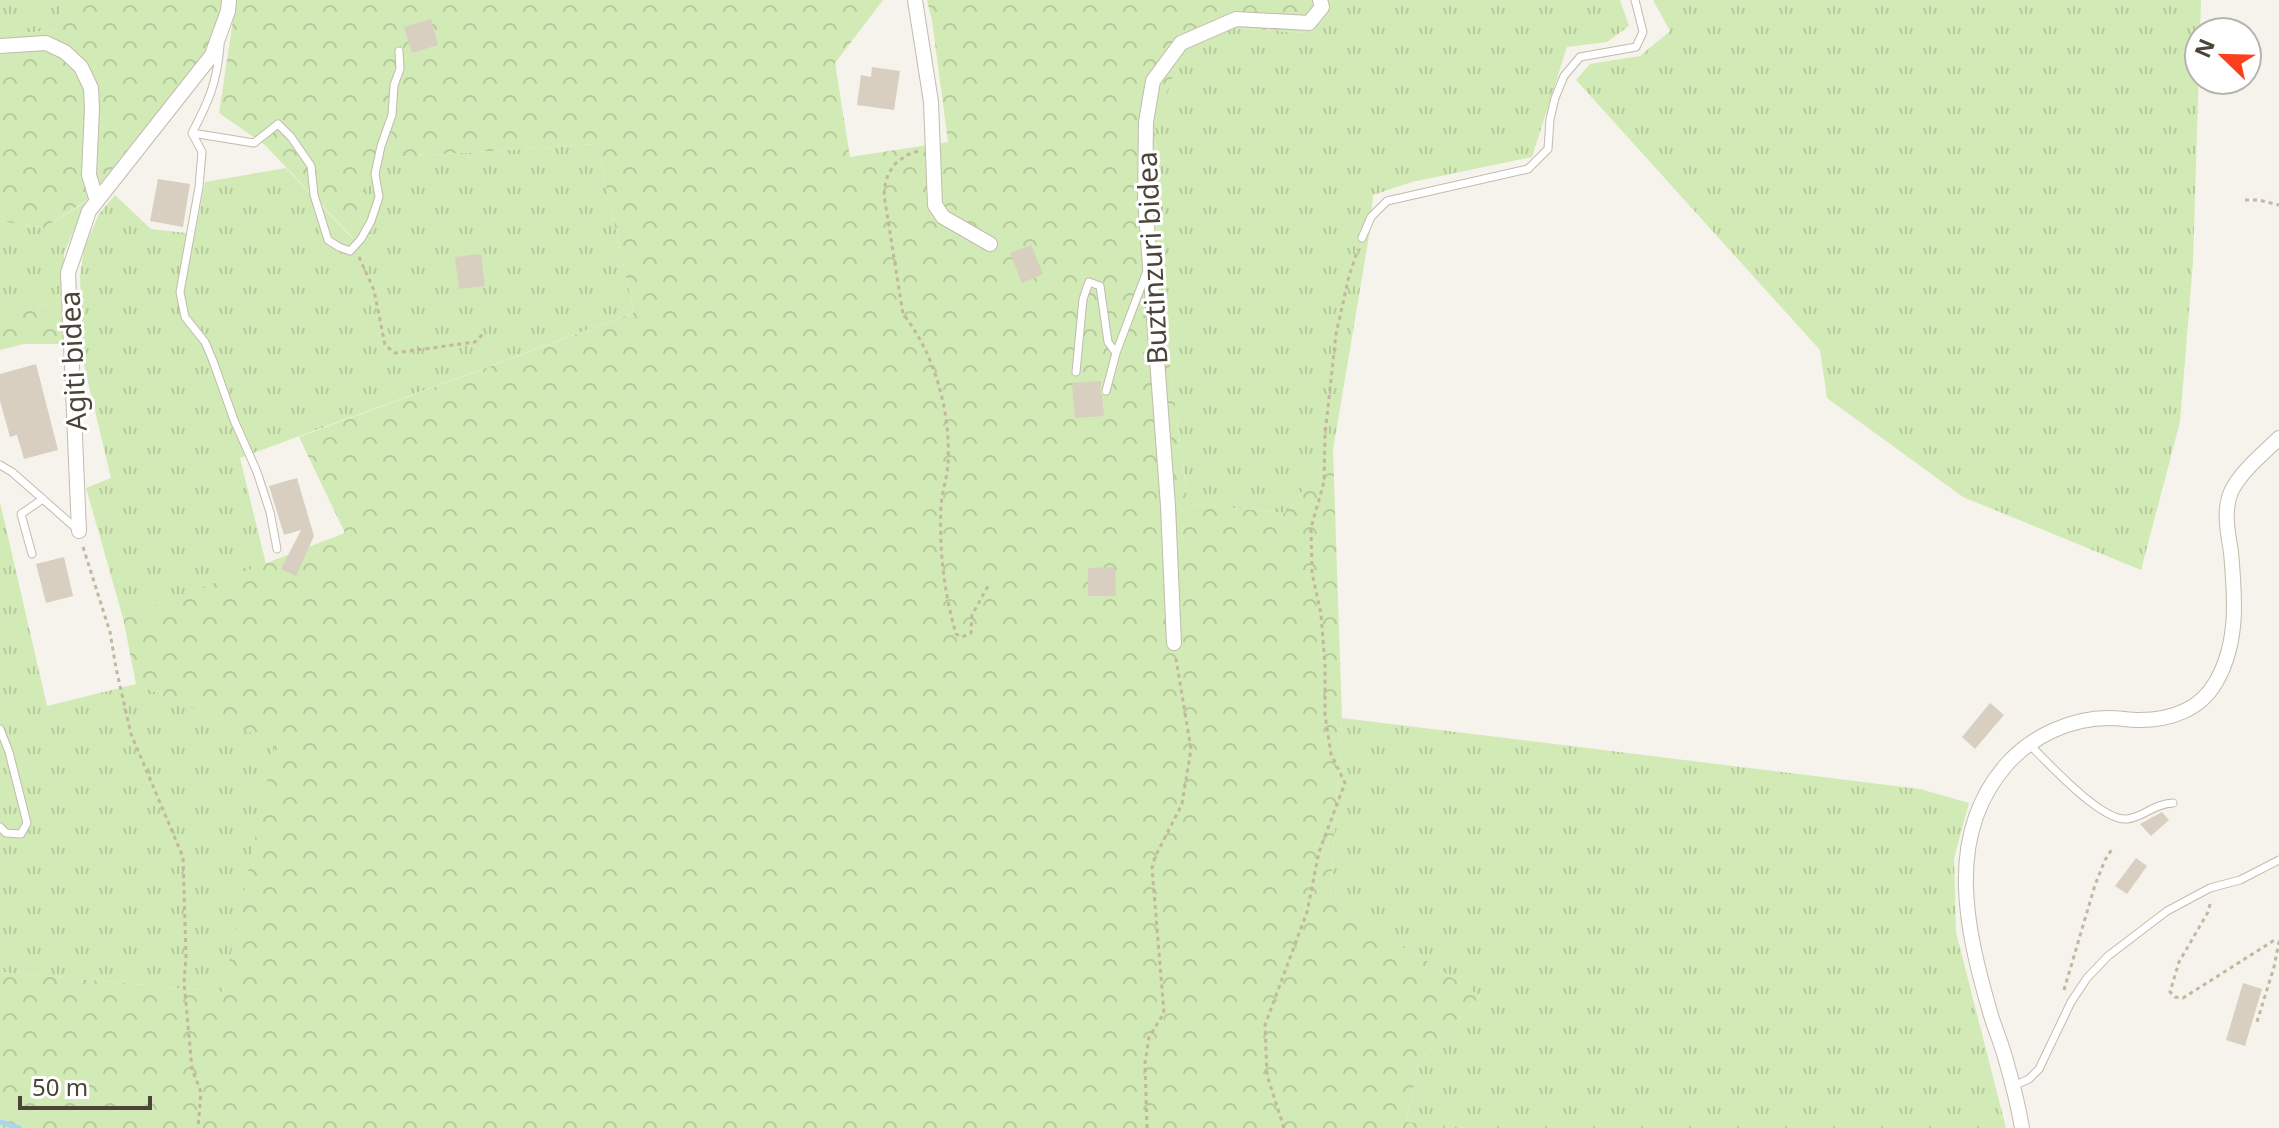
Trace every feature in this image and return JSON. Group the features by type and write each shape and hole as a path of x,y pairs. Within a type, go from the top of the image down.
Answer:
{"street":[{"name":"Agiti bidea","path":"79,531 68,273 89,211 212,55 229,0"},
{"path":"915,0 931,102 935,205 943,217 990,244"},
{"name":"Buztinzuri bidea","path":"1174,643 1168,506 1145,199 1146,122 1153,81 1181,43 1236,19 1309,23 1322,7 1320,0"},
{"path":"0,46 46,43 65,52 81,67 91,88 89,175 97,201"},
{"path":"2022,1128 2005,1055 1990,1013 1966,908 1965,882 1971,830 2001,771 2028,744 2069,725 2088,720 2139,720 2176,715 2201,702 2210,693 2227,655 2235,611 2227,520 2229,499 2232,490 2249,469 2279,438"}],"lane":[{"path":"1362,238 1371,217 1387,201 1528,169 1548,149 1555,98 1572,66 1580,57 1636,47 1643,32 1635,0"},
{"path":"192,133 211,97 219,64 222,28"},
{"path":"192,133 254,143 278,124 311,166 314,195 328,240 350,251 371,221 379,197 375,174 392,115 394,85 400,69 399,51"},
{"path":"192,133 202,152 199,187 180,292 185,317 205,342 213,361 257,472 270,512 277,549"},
{"path":"1106,391 1116,353 1150,265"},
{"path":"1076,372 1083,299 1089,282 1100,286 1108,342 1116,353"},
{"path":"0,465 79,531"},
{"path":"32,554 21,514 43,499"},
{"path":"0,729 27,823 21,834 6,833 0,827"},
{"path":"2028,744 2092,803 2113,818 2125,820 2162,804 2173,803"},
{"path":"2013,1086 2029,1079 2039,1069 2061,1022 2087,978 2108,956 2167,911 2210,888 2240,880 2279,860"}],"path":[{"path":"932,145 896,163 888,174 884,195 903,314 911,324 935,375 944,403 948,466 941,504 941,556 956,634 962,637 971,633 972,615 988,586"},
{"path":"2245,200 2279,205"},
{"path":"1284,1128 1267,1075 1265,1025 1307,912 1319,852 1345,783 1331,754 1325,715 1325,664 1321,614 1312,573 1311,528 1324,482 1325,435 1336,334 1349,276 1362,238"},
{"path":"354,247 374,290 385,345 395,353 475,342 485,332"},
{"path":"79,531 110,632 131,734 183,857 184,982 192,1069 201,1092 198,1128"},
{"path":"1147,1128 1145,1063 1149,1037 1164,1013 1152,868 1182,804 1191,749 1174,643"},
{"path":"2061,1022 2062,996 2068,970 2095,885 2112,849"},
{"path":"2210,888 2208,912 2179,962 2170,992 2175,997 2183,998 2273,941 2279,942 2256,1025"}],"green space":[{"path":"0,0 63,0 56,30 0,35"},
{"path":"63,0 222,0 222,8 206,51 87,200 44,228 0,221 0,35 56,30"},
{"path":"236,0 883,0 835,63 850,157 948,142 927,0 1333,0 1311,33 1232,28 1182,52 1155,123 1157,267 1188,504 1286,513 1333,450 1342,718 1330,898 1480,996 1419,1062 1406,1122 1470,1128 0,1128 0,972 223,992 275,743 136,684 123,618 345,533 299,437 634,313 597,144 371,159 354,239 265,145 219,113"},
{"path":"1333,0 1620,0 1629,26 1607,42 1567,47 1532,157 1412,182 1373,195 1370,230 1333,450 1286,513 1188,504 1157,267 1155,123 1182,51 1232,28 1310,33"},
{"path":"1653,0 2201,0 2201,16 2183,16 2183,96 2198,96 2193,262 2180,422 2141,570 1963,497 1827,398 1820,350 1576,80 1590,64 1640,56 1670,31"},
{"path":"597,144 634,313 240,458 266,564 123,618 86,488 111,478 83,361 80,277 84,248 99,214 115,195 151,229 195,234 205,182 286,168 353,239 370,159"},
{"path":"87,201 64,253 63,302 0,312 0,221 44,228"},
{"path":"63,302 64,344 24,344 0,350 0,312"},
{"path":"0,502 47,706 136,684 276,743 223,992 0,972"},
{"path":"1342,718 1920,789 1969,803 1954,858 1956,932 2006,1128 1470,1128 1406,1123 1419,1062 1480,996 1330,898"}],"building":[{"path":"431,19 438,45 412,53 404,27"},
{"path":"872,67 900,71 894,110 857,105 861,75 871,77"},
{"path":"158,179 190,184 183,227 150,221"},
{"path":"1031,245 1043,274 1022,283 1010,253"},
{"path":"481,254 485,286 459,289 455,257"},
{"path":"36,364 58,450 24,459 17,435 10,437 0,401 0,374"},
{"path":"1101,381 1104,416 1075,418 1072,383"},
{"path":"297,478 314,536 296,576 281,569 301,530 284,535 269,486"},
{"path":"64,557 73,596 46,603 36,564"},
{"path":"1115,567 1116,596 1088,596 1088,568"},
{"path":"1990,703 2004,715 1975,749 1962,737"},
{"path":"2162,812 2169,820 2151,836 2140,824"},
{"path":"2136,858 2147,866 2127,894 2115,886"},
{"path":"2243,983 2262,989 2245,1046 2226,1040"}],"waterway":[{"path":"0,1122 19,1128"}]}
